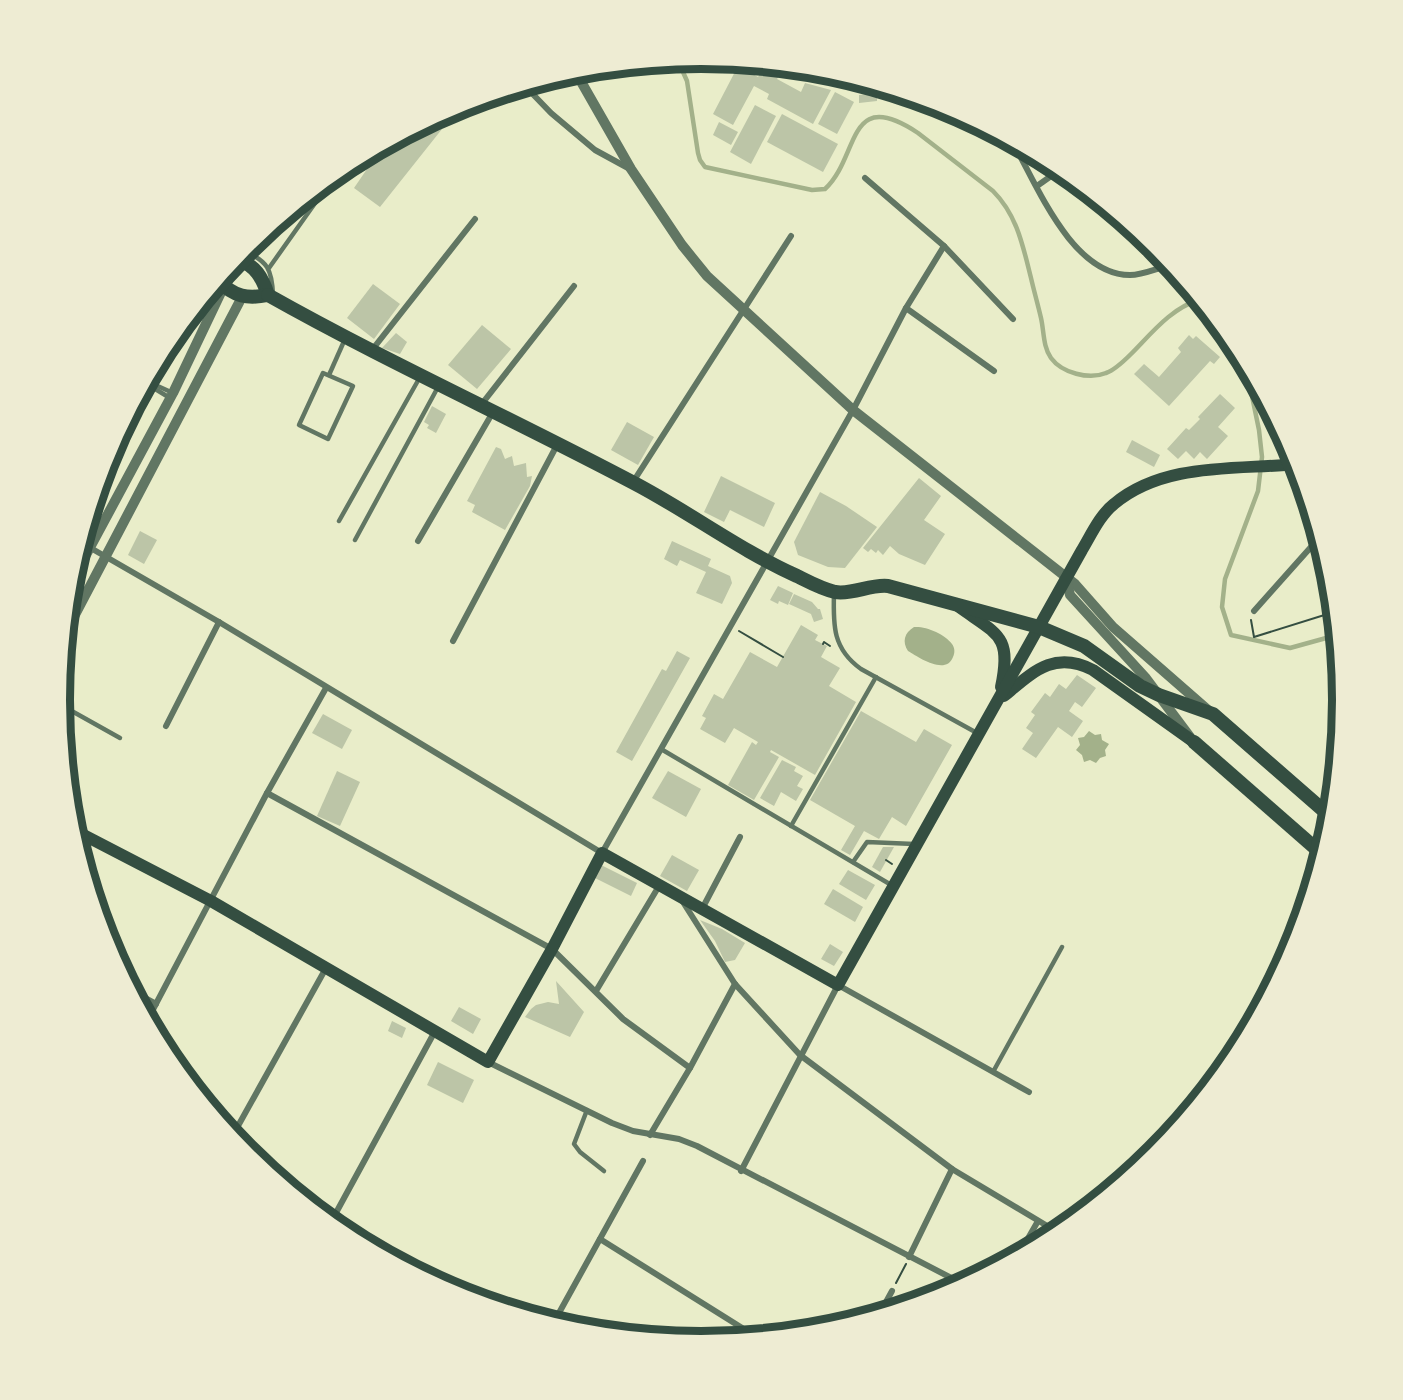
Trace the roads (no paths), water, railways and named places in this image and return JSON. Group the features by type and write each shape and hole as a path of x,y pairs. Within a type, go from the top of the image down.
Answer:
{"main road":[{"path":"246,263 259,273 271,296"},
{"path":"225,286 242,297 271,296 371,351 633,482 767,562 834,592 881,585 1039,627 1084,646 1140,686 1213,714 1322,809"},
{"path":"86,836 211,901 434,1033 488,1062 552,949 602,853 837,985 1066,577 1096,526 1113,504 1144,484 1173,476 1232,467 1286,465"},
{"path":"954,604 997,635 1004,644 1006,660 998,700"},
{"path":"998,700 1039,668 1061,661 1075,663 1093,670 1194,742 1315,847"}],"street":[{"path":"580,81 632,169 682,245 707,276 853,410 1066,577 1082,591 1113,627 1213,714"},
{"path":"532,93 551,113 595,150 632,169"},
{"path":"1020,156 1042,200 1087,258 1107,270 1131,275 1161,267"},
{"path":"1037,186 1052,175"},
{"path":"865,178 944,246 1013,319"},
{"path":"371,351 476,219"},
{"path":"633,482 791,236"},
{"path":"90,548 219,622 602,853 853,410 906,308 944,246"},
{"path":"418,541 487,408 574,286"},
{"path":"77,610 242,297"},
{"path":"93,534 171,396 216,298"},
{"path":"906,308 994,370"},
{"path":"453,641 557,445"},
{"path":"1254,611 1313,545"},
{"path":"1066,577 1071,595 1146,677 1194,742"},
{"path":"166,726 219,622"},
{"path":"152,1010 267,793 326,688"},
{"path":"267,793 552,949 623,1019 690,1068"},
{"path":"702,909 740,837"},
{"path":"596,991 659,885"},
{"path":"680,896 735,984 800,1055 952,1169 1049,1227"},
{"path":"237,1127 326,968"},
{"path":"650,1135 690,1068 735,984"},
{"path":"741,1171 837,985 1029,1092"},
{"path":"146,999 156,1004"},
{"path":"335,1214 434,1033"},
{"path":"488,1062 622,1127 650,1135 679,1139 697,1146 741,1171 952,1279"},
{"path":"558,1314 643,1161"},
{"path":"909,1257 952,1169"},
{"path":"1027,1240 1038,1221"},
{"path":"600,1239 745,1330"},
{"path":"885,1303 892,1291"}],"lane":[{"path":"269,268 319,198"},
{"path":"254,255 269,268 273,279 271,296"},
{"path":"329,375 346,338"},
{"path":"323,373 329,375 353,386 327,439 298,426 323,373"},
{"path":"339,521 421,376"},
{"path":"355,540 439,384"},
{"path":"154,387 171,396"},
{"path":"834,592 836,637 840,647 853,663 979,734"},
{"path":"791,826 876,677"},
{"path":"71,710 120,738"},
{"path":"661,749 893,886"},
{"path":"853,862 867,842 916,844"},
{"path":"993,1072 1062,947"},
{"path":"587,1110 574,1144 580,1152 604,1171"}],"waterway":[{"path":"681,70 687,81 698,153 705,167 812,190 825,189 836,175 858,131 866,121 878,117 895,120 918,133 993,191 1008,210 1018,232 1039,308 1048,354 1062,368 1076,374 1092,376 1109,372 1116,368 1170,315 1191,303"},
{"path":"1251,390 1262,457 1258,491 1225,579 1222,607 1231,635 1290,648 1329,637"}]}
